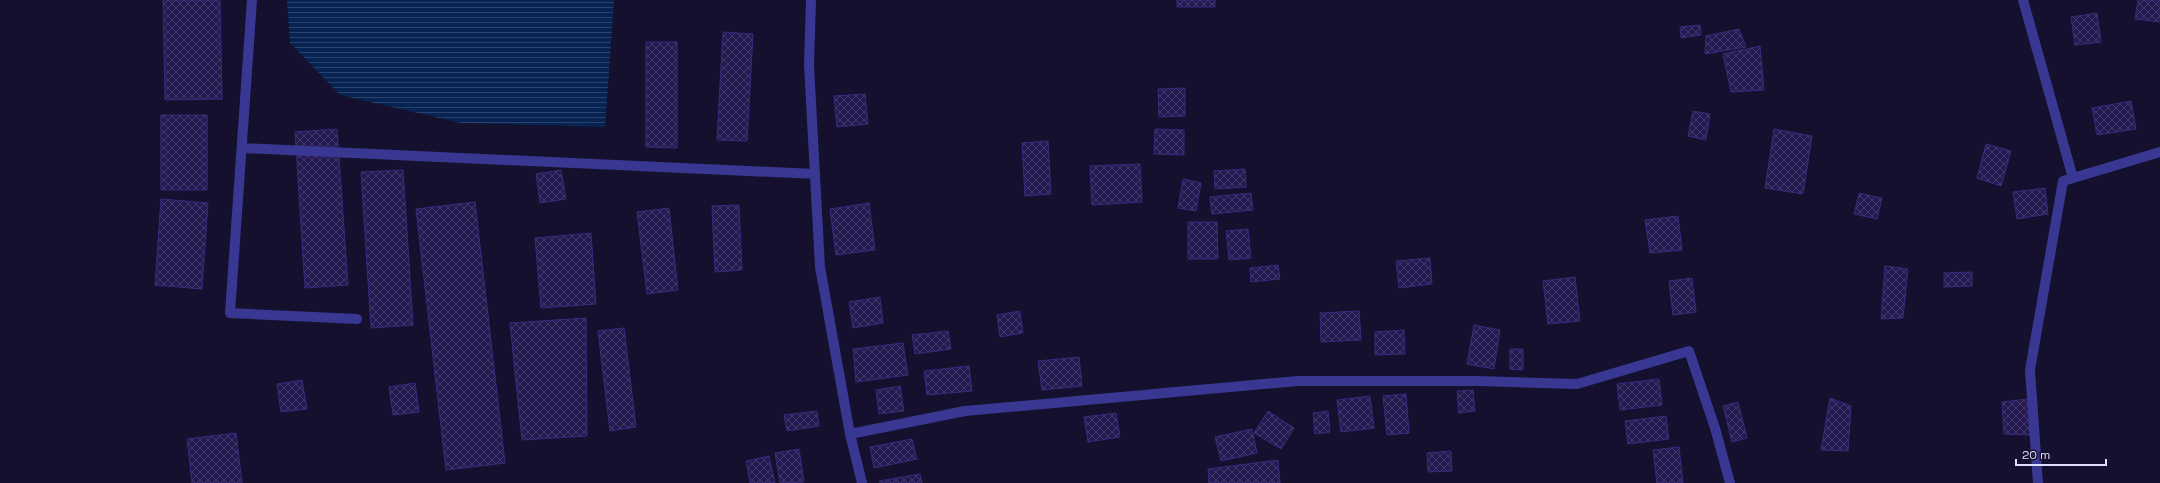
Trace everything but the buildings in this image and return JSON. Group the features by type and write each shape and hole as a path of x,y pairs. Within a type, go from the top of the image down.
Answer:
{"street":[{"path":"252,0 230,313 357,319"},
{"path":"811,0 809,65 820,267 850,434 862,483"},
{"path":"2023,0 2072,178"},
{"path":"242,148 815,174"},
{"path":"2038,483 2030,370 2063,181 2160,152"},
{"path":"850,434 965,411 1298,381 1478,381 1577,384 1689,351 1730,483"}],"water":[{"path":"287,0 614,0 605,127 461,123 340,95 290,43"}]}
